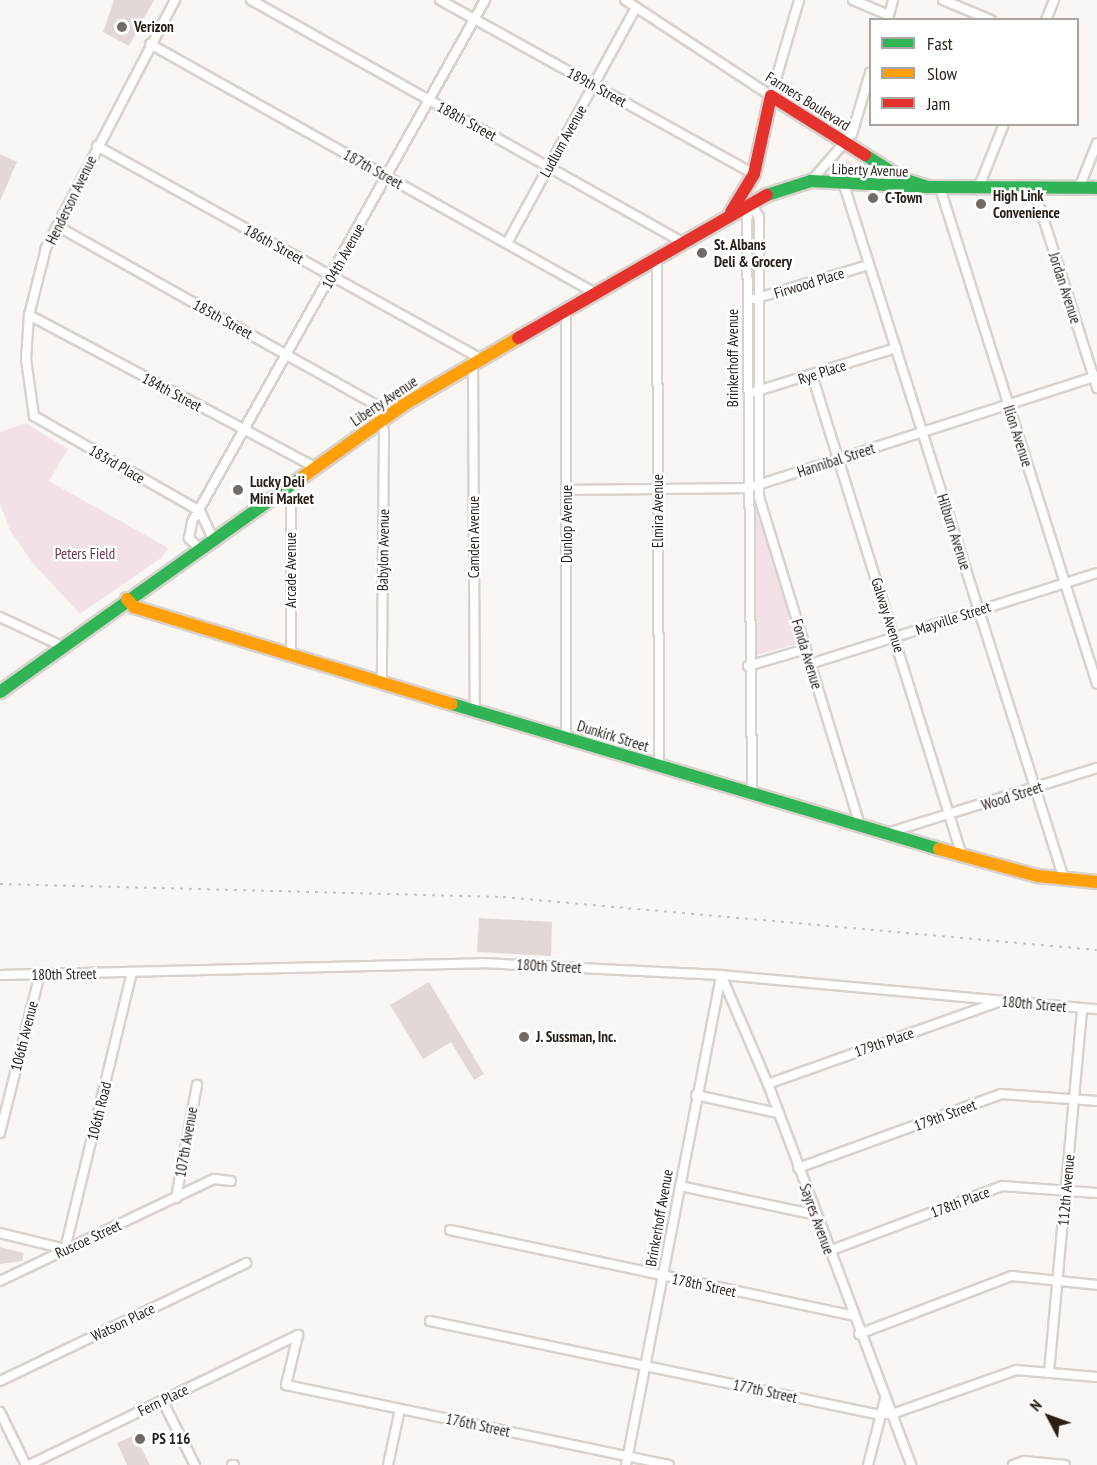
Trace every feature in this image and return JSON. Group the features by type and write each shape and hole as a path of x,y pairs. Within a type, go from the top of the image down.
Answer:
{"main road":[{"name":"Farmers Boulevard","path":"771,96 903,179 933,187 1097,188"},
{"path":"726,217 754,174 771,96"},
{"name":"Liberty Avenue","path":"0,692 212,537 384,418 477,361 726,217 777,190 811,181 844,185 933,187"},
{"name":"Dunkirk Street","path":"127,599 134,607 291,656 658,766 890,832 962,856 1064,879 1097,882"}],"street":[{"name":"Henderson Avenue","path":"33,416 26,359 29,315 38,271 57,226 97,146 175,0"},
{"name":"188th Street","path":"251,0 683,242"},
{"name":"189th Street","path":"440,0 754,174"},
{"name":"104th Avenue","path":"198,547 189,532 200,511 485,0"},
{"name":"Farmers Boulevard","path":"625,0 771,96"},
{"path":"771,96 799,0"},
{"path":"853,0 888,17 893,0"},
{"path":"943,0 986,18"},
{"path":"1047,18 1054,0"},
{"name":"Ludlum Avenue","path":"507,243 636,7"},
{"name":"187th Street","path":"150,45 595,293"},
{"path":"846,143 869,76"},
{"path":"978,189 1003,126"},
{"name":"Liberty Avenue","path":"811,181 846,143"},
{"path":"1079,188 1097,143"},
{"name":"186th Street","path":"97,146 332,276 477,361"},
{"name":"Hilburn Avenue","path":"844,185 1064,879"},
{"name":"Ilion Avenue","path":"933,187 1008,404 1097,684"},
{"name":"Jordan Avenue","path":"1034,189 1097,388"},
{"name":"Brinkerhoff Avenue","path":"752,205 759,217 759,485"},
{"name":"Brinkerhoff Avenue","path":"752,205 747,219 748,666 752,793"},
{"name":"185th Street","path":"57,226 378,406 384,418"},
{"name":"Elmira Avenue","path":"657,257 658,766"},
{"name":"Firwood Place","path":"748,300 869,265"},
{"name":"Dunlop Avenue","path":"566,310 566,738"},
{"name":"184th Street","path":"29,315 245,432 315,467"},
{"name":"Rye Place","path":"748,393 759,392 896,348"},
{"name":"Camden Avenue","path":"475,711 477,361"},
{"name":"Galway Avenue","path":"812,375 952,815 962,856"},
{"name":"Hannibal Street","path":"567,490 748,488 1095,377"},
{"name":"183rd Place","path":"33,416 200,511"},
{"name":"Babylon Avenue","path":"382,683 384,418"},
{"name":"Arcade Avenue","path":"291,484 291,656"},
{"name":"Fonda Avenue","path":"759,485 810,664 859,823"},
{"path":"200,511 212,537"},
{"name":"Mayville Street","path":"810,664 1097,573"},
{"path":"0,617 62,646"},
{"path":"748,666 806,649"},
{"name":"Wood Street","path":"890,832 952,815 1097,768"},
{"path":"913,840 926,823"},
{"name":"180th Street","path":"0,975 482,963 721,975 1097,1009"},
{"name":"106th Road","path":"65,1250 132,972"},
{"name":"106th Avenue","path":"0,1134 40,974"},
{"name":"Brinkerhoff Avenue","path":"627,1461 721,975"},
{"name":"Sayres Avenue","path":"721,975 768,1084 859,1334 910,1465"},
{"name":"179th Place","path":"768,1084 1001,1001"},
{"name":"112th Avenue","path":"1049,1373 1082,1008"},
{"name":"107th Avenue","path":"176,1198 197,1085"},
{"name":"179th Street","path":"798,1168 1001,1094 1097,1101"},
{"path":"696,1095 778,1113"},
{"path":"176,1198 214,1179 231,1181"},
{"path":"680,1186 816,1215"},
{"name":"178th Place","path":"829,1251 1002,1186 1097,1193"},
{"name":"Ruscoe Street","path":"0,1281 176,1198"},
{"name":"178th Street","path":"450,1230 853,1316"},
{"path":"0,1233 65,1250"},
{"name":"Watson Place","path":"0,1381 246,1263"},
{"path":"859,1334 1012,1276 1097,1285"},
{"name":"177th Street","path":"430,1321 878,1414 892,1414 1016,1370 1097,1377"},
{"name":"176th Street","path":"298,1335 286,1385 627,1461 669,1465"},
{"name":"Fern Place","path":"27,1465 298,1335"},
{"path":"868,1465 878,1414 885,1399"},
{"path":"162,1400 195,1465"},
{"path":"388,1465 400,1409"},
{"path":"0,1412 27,1465"},
{"path":"1013,1465 1024,1461 1065,1465"}],"green space":[{"path":"846,159 884,181 832,176"},
{"name":"Peters Field","path":"26,423 68,449 49,481 168,548 161,558 80,614 32,562 10,530 0,504 0,432"},
{"path":"752,497 798,644 751,656"}],"building":[{"name":"Verizon","path":"114,0 154,0 129,46 103,32"},
{"path":"0,154 17,162 0,201"},
{"path":"479,918 552,922 551,956 477,952"},
{"path":"429,982 484,1074 474,1080 451,1042 423,1059 390,1005"},
{"path":"0,1247 24,1253 22,1261 0,1264"},
{"path":"135,1435 150,1465 127,1465 117,1443"}],"railway":[{"path":"0,884 503,897 1097,950"}],"traffic: fast":[{"path":"865,155 903,179 927,187 1097,188"},
{"path":"767,195 811,181 927,187"},
{"path":"0,692 304,476"},
{"path":"452,704 939,849"}],"traffic: slow":[{"path":"304,476 405,404 518,338"},
{"path":"127,599 134,607 452,704"},
{"path":"939,849 1038,876 1097,882"}],"traffic: jam":[{"path":"731,212 754,174 771,96 865,155"},
{"path":"518,338 767,195"}],"place":[{"name":"Verizon","path":"122,27"},
{"name":"C-Town","path":"873,198"},
{"name":"High Link Convenience","path":"981,204"},
{"name":"St. Albans Deli & Grocery","path":"702,253"},
{"name":"Lucky Deli Mini Market","path":"238,490"},
{"name":"J. Sussman, Inc.","path":"524,1037"},
{"name":"PS 116","path":"140,1439"}]}
